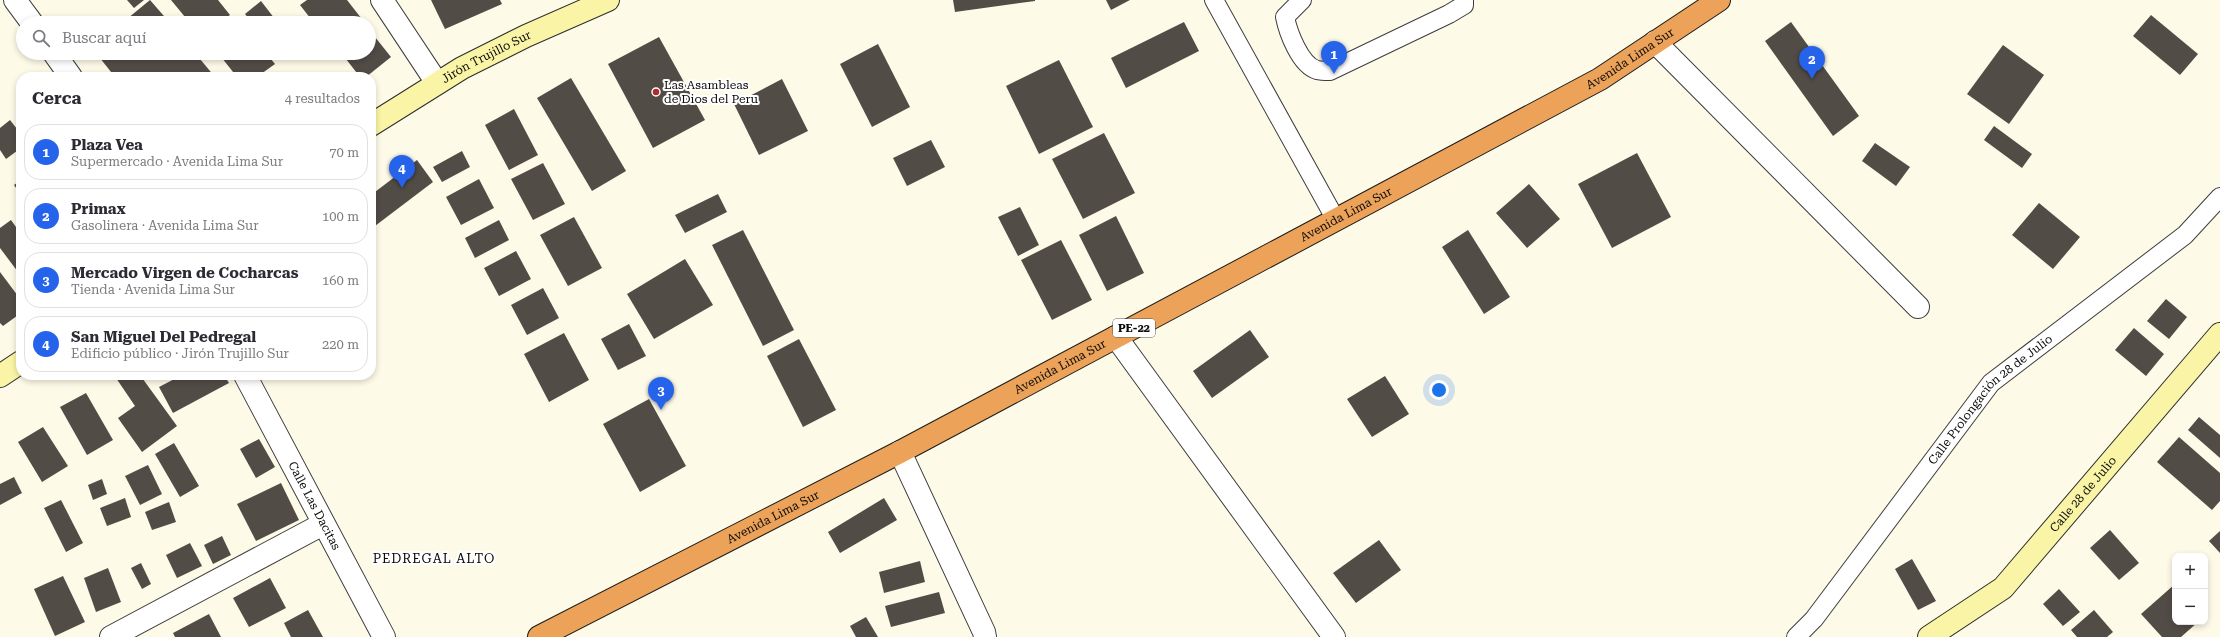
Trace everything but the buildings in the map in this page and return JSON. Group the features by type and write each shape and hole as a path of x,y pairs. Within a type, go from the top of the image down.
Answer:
{"highway":[{"name":"Avenida Lima Sur","path":"539,637 900,452 1600,79 1719,0"}],"street":[{"path":"15,0 27,16"},
{"path":"382,0 436,83"},
{"name":"Jirón Trujillo Sur","path":"376,122 436,83 526,36 608,0"},
{"path":"1655,42 1918,307"},
{"path":"59,60 67,72"},
{"name":"Calle 28 de Julio","path":"1929,637 2004,588 2220,334"},
{"path":"1116,337 1334,637"},
{"path":"0,376 16,365"},
{"name":"Calle Las Dacitas","path":"248,380 384,637"},
{"path":"900,452 952,559 985,637"},
{"path":"111,637 323,524"}],"lane":[{"path":"1214,0 1336,220"},
{"path":"1302,0 1285,17 1289,34 1306,64 1316,70 1330,71 1449,14 1464,5 1464,0"},
{"name":"Calle Prolongación 28 de Julio","path":"1796,637 1814,619 1991,383 2185,235 2220,197"}],"place":[{"name":"Plaza Vea","path":"1334,74"},
{"name":"Primax","path":"1812,79"},
{"name":"Las Asambleas de Dios del Peru","path":"656,92"},
{"name":"San Miguel Del Pedregal","path":"402,188"},
{"name":"Mercado Virgen de Cocharcas","path":"661,410"}],"district":[{"name":"PEDREGAL ALTO","path":"434,558"}]}
